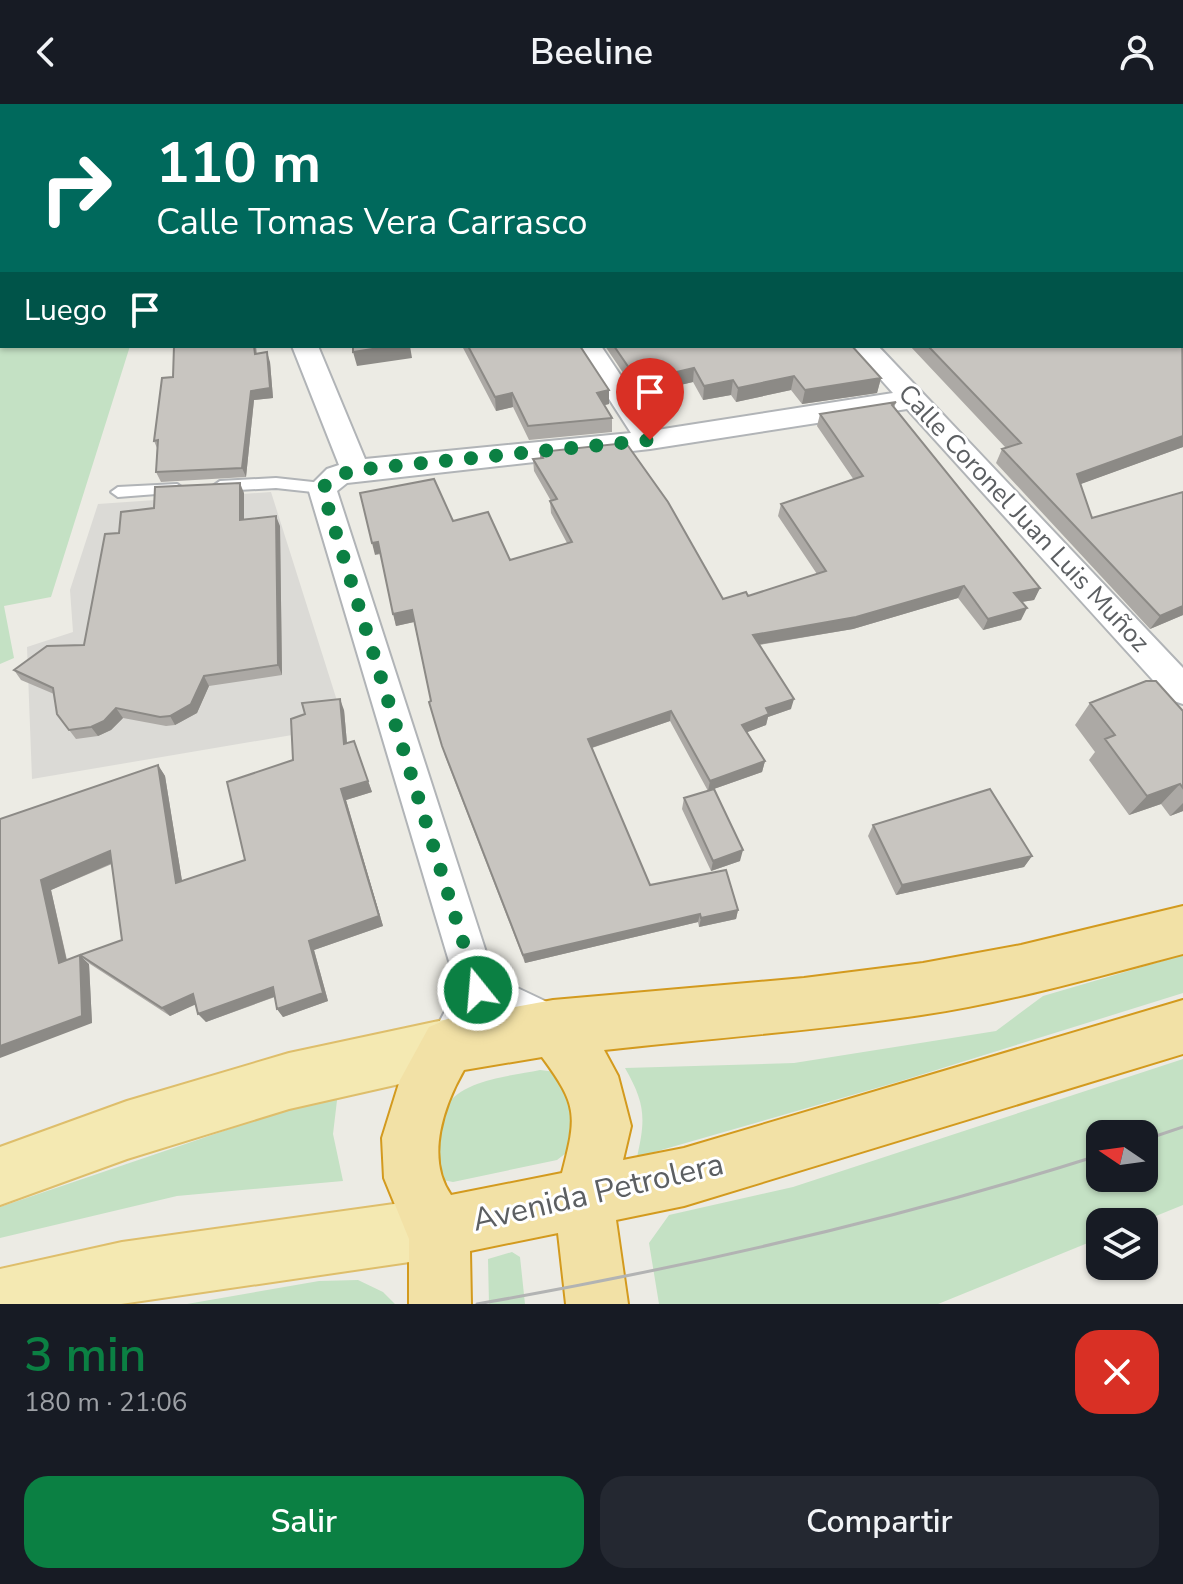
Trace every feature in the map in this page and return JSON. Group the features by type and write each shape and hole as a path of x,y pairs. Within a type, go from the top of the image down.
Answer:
{"highway":[{"path":"440,1304 437,1228 419,1200 410,1168 410,1141 418,1100 448,1046 553,1027 922,989 1036,967 1183,930"},
{"path":"553,1027 590,1076 603,1126 584,1200 597,1304"},
{"name":"Avenida Petrolera","path":"437,1228 684,1177 1183,1027"}],"main road":[{"path":"0,1176 127,1130 289,1081 448,1046"},
{"name":"Avenida Petrolera","path":"0,1300 122,1273 437,1228"}],"street":[{"path":"306,348 355,470"},
{"path":"589,348 650,440"},
{"name":"Calle Coronel Juan Luis Muñoz","path":"866,348 1183,690"},
{"path":"448,1046 478,990 322,488 337,476 355,470 650,440 913,399"},
{"path":"478,990 553,1027"}],"lane":[{"path":"118,492 276,483 322,488"}],"shaded area":[{"path":"271,492 345,726 32,779 27,647 73,632 70,590 98,504"}],"green space":[{"path":"0,348 129,348 51,597 4,606 14,658 0,664"},
{"path":"1183,955 1183,993 901,1081 637,1157 642,1111 637,1091 625,1068 794,1063 996,1031 1043,996"},
{"path":"1183,1059 1183,1205 1158,1215 1158,1208 1086,1208 1086,1244 938,1304 659,1304 649,1243 669,1215 793,1187"},
{"path":"540,1070 556,1072 570,1083 574,1147 557,1160 453,1182 443,1180 428,1162 440,1120 453,1098 488,1080"},
{"path":"338,1092 333,1134 343,1181 177,1196 0,1238 0,1207"},
{"path":"512,1252 520,1257 525,1304 489,1304 488,1259"},
{"path":"358,1280 383,1292 395,1304 187,1304 319,1281"}],"building":[{"path":"174,348 254,348 255,354 267,352 270,388 251,391 242,468 156,472 158,440 154,441 162,378 173,377"},
{"path":"353,348 379,348 353,352"},
{"path":"469,348 581,348 609,390 597,393 612,418 528,426 512,393 495,397"},
{"path":"615,348 854,348 881,378 805,390 794,376 738,388 733,380 704,386 694,368 638,381"},
{"path":"930,348 1182,348 1183,436 1077,474 1092,518 1183,492 1183,606 1160,616 1002,449 1021,443"},
{"path":"896,402 892,405 1040,588 1014,593 1027,608 988,619 964,586 856,617 753,635 794,699 766,708 769,714 742,725 765,761 710,781 671,711 588,739 650,885 726,870 738,910 701,918 700,914 523,955 442,746 429,702 412,610 393,614 378,542 372,543 360,493 434,479 453,521 488,512 510,560 572,542 550,501 557,499 533,459 543,458 540,452 626,443 668,502 723,599 746,592 748,596 826,571 781,504 863,476 820,414"},
{"path":"240,483 240,520 276,516 278,665 204,676 191,704 170,716 160,717 116,708 104,721 91,727 69,730 57,714 53,688 14,670 47,646 84,645 105,534 119,533 121,512 154,508 155,487"},
{"path":"1146,681 1156,681 1183,711 1183,788 1180,784 1147,796 1105,739 1115,735 1090,703"},
{"path":"340,699 344,744 354,741 368,781 341,789 379,916 309,941 323,993 277,1009 273,987 198,1014 193,994 162,1008 80,955 82,1016 0,1046 0,819 158,765 176,883 245,860 227,782 293,760 291,719 305,714 302,703","holes":["110,851 122,940 59,963 41,880"]},
{"path":"714,789 743,850 713,861 684,798"},
{"path":"990,789 1032,856 902,885 873,825"}],"tram line":[{"path":"1158,1135 1183,1127"},
{"path":"477,1304 791,1240 1086,1159"}],"route":[{"path":"478,990 322,488 337,476 355,470 650,440"}]}
